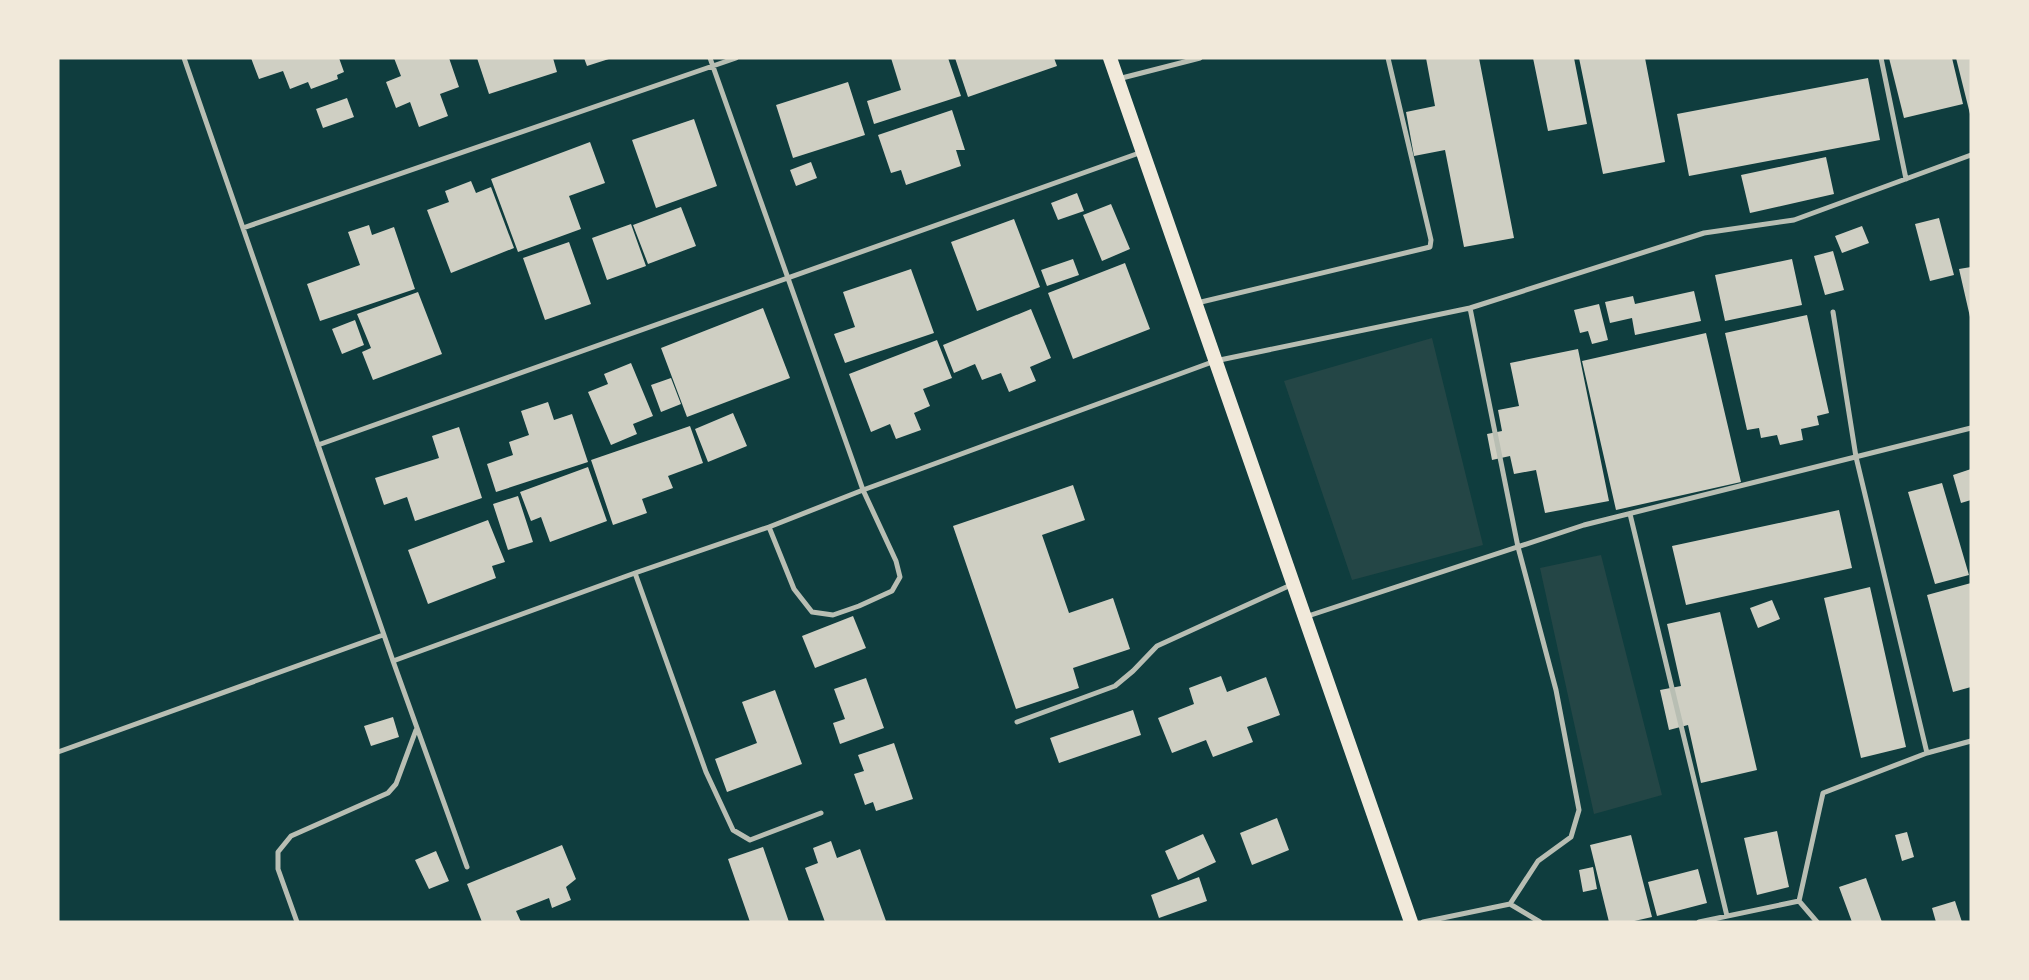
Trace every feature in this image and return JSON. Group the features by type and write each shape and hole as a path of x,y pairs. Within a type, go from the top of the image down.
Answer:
{"main road":[{"path":"1110,58 1411,922"}],"lane":[{"path":"184,58 383,635 467,867"},
{"path":"710,58 863,490 896,561 900,577 892,591 859,606 833,615 812,612 794,589 769,527"},
{"path":"243,228 736,58"},
{"path":"1117,79 1200,58"},
{"path":"1195,303 1430,247 1431,240 1388,58"},
{"path":"1881,58 1906,179"},
{"path":"318,445 787,276 1142,152"},
{"path":"393,662 769,527 1215,361 1470,307 1704,233 1794,220 1971,155"},
{"path":"1470,307 1518,547 1556,690 1579,810 1571,838 1538,861 1510,904"},
{"path":"1833,312 1856,457 1927,753"},
{"path":"1305,617 1584,525 1971,428"},
{"path":"1630,514 1727,916"},
{"path":"635,573 706,772 733,830 750,840 821,813"},
{"path":"1017,722 1115,686 1157,646 1293,584"},
{"path":"58,751 383,635"},
{"path":"297,922 278,870 278,852 292,836 388,793 396,784 417,729"},
{"path":"1799,901 1823,793 1927,753 1971,741"},
{"path":"1699,922 1799,901"},
{"path":"1799,901 1817,922"},
{"path":"1423,922 1510,904 1540,922"}],"shaded area":[{"path":"1432,338 1483,545 1352,580 1284,381"},
{"path":"1601,555 1662,795 1594,814 1540,568"}],"building":[{"path":"251,58 339,58 344,72 337,75 338,79 311,89 308,82 290,89 283,71 259,79"},
{"path":"394,58 449,58 459,87 440,94 448,116 419,127 410,102 396,108 386,82 401,76"},
{"path":"477,58 553,58 557,72 489,94"},
{"path":"584,58 612,58 587,66"},
{"path":"891,58 948,58 961,96 874,124 867,101 901,90"},
{"path":"955,58 1054,58 1057,66 968,97"},
{"path":"1426,58 1479,58 1514,238 1464,247 1445,150 1414,156 1406,112 1435,106"},
{"path":"1533,58 1574,58 1587,124 1548,131"},
{"path":"1579,58 1645,58 1665,162 1603,174"},
{"path":"1889,58 1952,58 1963,104 1904,118"},
{"path":"1956,58 1971,58 1971,114 1970,114"},
{"path":"1868,78 1880,140 1689,176 1677,114"},
{"path":"848,82 865,135 793,158 776,105"},
{"path":"347,98 354,117 323,128 316,109"},
{"path":"952,110 965,150 956,150 961,166 906,185 901,170 891,173 878,135"},
{"path":"694,119 717,186 656,208 632,140"},
{"path":"590,142 605,183 569,196 581,229 518,252 491,179"},
{"path":"1826,157 1834,194 1750,213 1741,175"},
{"path":"811,162 817,178 796,186 790,170"},
{"path":"471,181 476,193 491,187 514,248 451,273 427,210 449,202 445,191"},
{"path":"1077,193 1084,211 1058,220 1051,203"},
{"path":"1111,204 1130,249 1102,261 1083,215"},
{"path":"681,207 696,246 648,264 633,225"},
{"path":"1939,218 1954,275 1930,281 1915,224"},
{"path":"1014,219 1040,287 977,311 951,242"},
{"path":"631,224 646,266 607,280 592,238"},
{"path":"369,225 372,235 394,227 415,289 320,321 307,284 360,265 348,232"},
{"path":"1862,226 1869,243 1842,253 1835,236"},
{"path":"569,242 591,304 545,320 523,258"},
{"path":"1833,251 1844,290 1825,295 1814,256"},
{"path":"1073,259 1079,275 1047,286 1041,270"},
{"path":"1792,259 1802,305 1725,321 1715,275"},
{"path":"1125,263 1150,329 1073,359 1048,293"},
{"path":"1971,267 1971,317 1970,317 1959,269"},
{"path":"911,269 934,333 845,363 834,334 855,327 843,292"},
{"path":"1694,291 1701,321 1635,335 1632,318 1610,323 1605,302 1633,296 1635,304"},
{"path":"418,292 442,354 373,380 362,352 371,348 357,314"},
{"path":"1599,304 1608,340 1592,344 1588,331 1580,333 1574,310"},
{"path":"763,308 790,378 687,417 661,348"},
{"path":"1031,309 1051,358 1030,367 1036,381 1009,392 1001,373 982,380 975,364 954,373 943,345"},
{"path":"1807,315 1829,413 1817,416 1819,425 1801,429 1803,440 1780,445 1777,435 1761,438 1759,428 1747,430 1725,333"},
{"path":"355,320 364,345 342,354 332,329"},
{"path":"1706,333 1741,482 1616,510 1582,361"},
{"path":"937,340 952,378 923,389 930,406 914,413 921,430 896,439 890,424 871,432 849,374"},
{"path":"1578,349 1609,501 1545,513 1536,470 1514,474 1510,456 1492,460 1487,434 1502,431 1498,410 1519,406 1510,363"},
{"path":"631,363 653,416 633,424 637,434 611,445 588,392 608,384 604,374"},
{"path":"671,378 681,404 661,412 651,385"},
{"path":"548,402 554,420 572,414 588,462 496,492 487,464 513,455 509,442 529,435 521,411"},
{"path":"733,413 747,446 708,462 695,429"},
{"path":"690,426 703,463 668,476 673,488 642,499 647,513 613,525 591,460"},
{"path":"459,427 482,498 415,521 407,497 384,505 375,478 439,458 432,436"},
{"path":"588,467 607,521 550,542 541,517 531,521 520,492"},
{"path":"1971,469 1971,500 1961,503 1953,475"},
{"path":"1942,483 1969,575 1935,584 1908,492"},
{"path":"1073,485 1085,520 1042,535 1069,613 1113,598 1130,649 1073,668 1079,688 1016,709 953,526"},
{"path":"518,496 533,542 508,550 493,504"},
{"path":"1839,510 1852,568 1686,605 1672,546"},
{"path":"488,520 505,562 492,566 496,578 428,604 408,550"},
{"path":"1971,583 1971,687 1953,692 1927,595"},
{"path":"1870,587 1906,747 1861,758 1824,598"},
{"path":"1772,600 1780,619 1758,628 1750,608"},
{"path":"1720,612 1757,770 1701,783 1688,725 1669,730 1660,690 1681,686 1667,624"},
{"path":"853,616 866,648 815,668 802,636"},
{"path":"1221,676 1227,692 1266,677 1280,715 1247,727 1253,742 1213,757 1206,740 1172,753 1158,718 1194,704 1189,688"},
{"path":"866,678 884,728 840,744 833,723 845,719 834,689"},
{"path":"775,690 802,764 727,792 715,759 757,743 742,702"},
{"path":"1133,710 1141,735 1059,763 1050,738"},
{"path":"393,717 399,737 371,746 364,726"},
{"path":"894,743 913,799 876,811 873,802 865,805 854,774 864,771 858,755"},
{"path":"1277,818 1289,850 1252,865 1240,833"},
{"path":"1777,831 1789,887 1757,895 1744,838"},
{"path":"1907,832 1914,857 1902,861 1895,835"},
{"path":"1203,834 1216,862 1178,880 1165,851"},
{"path":"1631,835 1652,917 1630,922 1609,922 1590,845"},
{"path":"831,841 837,858 860,849 886,921 825,922 805,868 818,863 813,848"},
{"path":"562,845 576,879 566,887 571,900 552,908 549,898 516,911 521,922 482,922 467,884"},
{"path":"763,847 789,922 750,922 728,859"},
{"path":"436,851 449,881 429,889 415,860"},
{"path":"1593,867 1597,889 1583,892 1579,870"},
{"path":"1698,869 1707,903 1657,916 1648,882"},
{"path":"1199,877 1207,901 1159,918 1151,895"},
{"path":"1866,878 1882,922 1852,922 1839,887"},
{"path":"1955,901 1962,922 1936,922 1932,908"}]}
